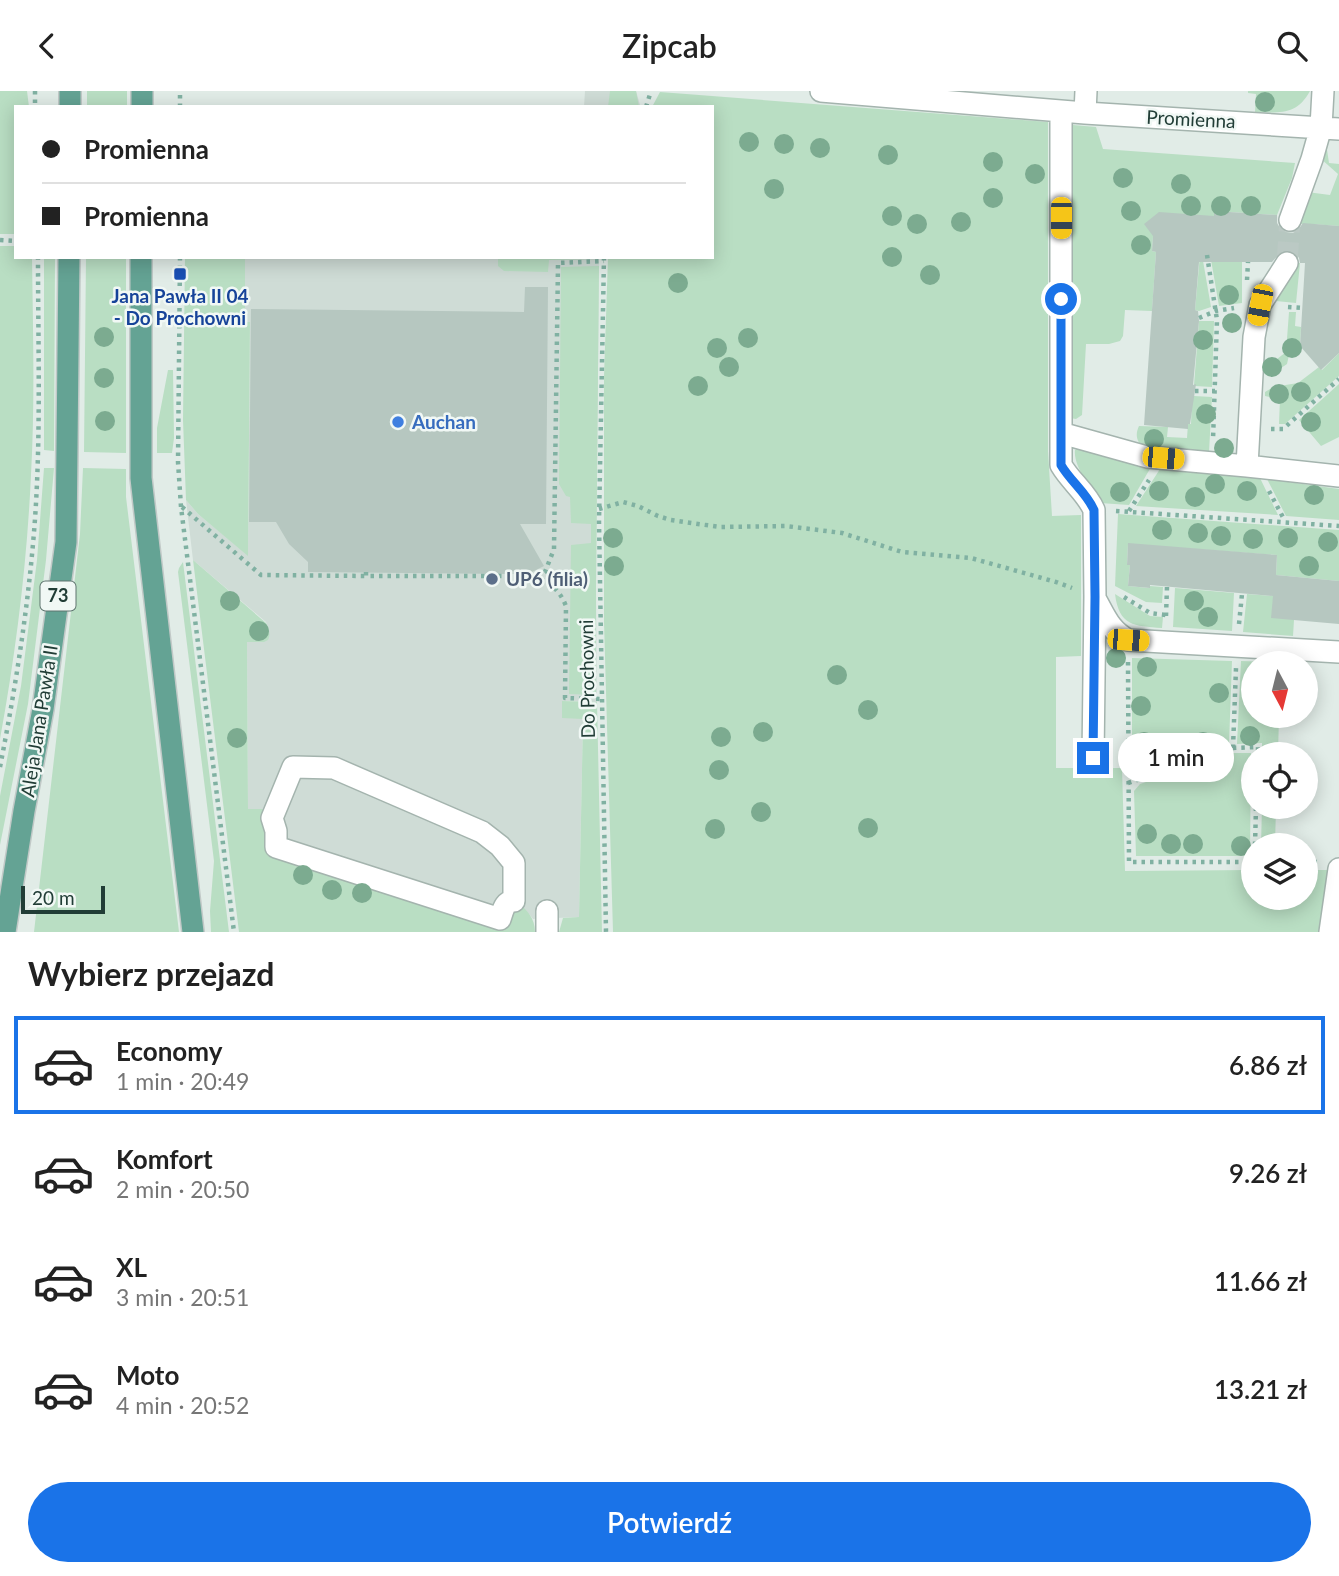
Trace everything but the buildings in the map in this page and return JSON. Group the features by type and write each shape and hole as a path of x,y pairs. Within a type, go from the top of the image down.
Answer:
{"main road":[{"name":"Aleja Jana Pawła II","path":"5,932 43,709 66,542 69,259"},
{"path":"141,259 141,478 193,932"}],"street":[{"name":"Promienna","path":"821,91 1085,113 1330,128"},
{"path":"1085,113 1086,91"},
{"path":"1290,220 1312,159 1330,128 1324,91"},
{"path":"1061,111 1061,465 1068,477 1088,498 1094,510 1093,758"},
{"path":"1247,465 1254,337 1260,305 1287,263"},
{"path":"1061,433 1147,457 1339,475"},
{"path":"1095,597 1108,623 1116,633 1128,640 1339,652"},
{"path":"293,767 334,768 482,832 500,846 514,863 514,901 506,903 500,919 276,847 276,831 272,818 293,767"},
{"path":"1330,932 1339,869"},
{"path":"547,911 547,932"}],"path":[{"path":"1207,255 1217,320 1212,462"},
{"path":"0,767 15,692 34,520 38,458 38,259"},
{"path":"180,259 178,462 181,507 234,932"},
{"path":"538,578 545,572 554,549 558,263 604,259"},
{"name":"Do Prochowni","path":"604,259 599,509 606,932"},
{"path":"1247,284 1248,262"},
{"path":"1199,318 1236,307"},
{"path":"1213,428 1283,429 1339,379"},
{"path":"1195,391 1214,391"},
{"path":"1128,512 1163,458"},
{"path":"599,509 623,502 671,520 698,524 721,527 786,526 842,533 902,552 971,558 1056,582 1095,597"},
{"path":"181,507 261,575 366,574 538,578 561,594 566,606 565,698 601,699"},
{"path":"1094,510 1339,526"},
{"path":"1166,624 1167,587"},
{"path":"1233,748 1236,646 1242,593"},
{"path":"1121,595 1150,613 1166,615"},
{"path":"1128,640 1129,862 1241,862"},
{"path":"1129,783 1233,748 1241,748"}],"shaded area":[{"path":"585,91 636,91 640,105 584,105"},
{"path":"245,259 599,259 597,702 562,701 583,718 579,917 533,919 529,914 500,919 276,847 262,809 248,809 247,642 263,642 269,637 268,628 266,622 193,560 186,500 198,514 248,555 250,322 245,322"}],"green space":[{"path":"0,91 27,91 29,105 14,105 14,234 0,234"},
{"path":"87,91 127,91 127,105 87,105"},
{"path":"610,91 636,91 639,105 608,105"},
{"path":"1248,91 1310,91 1299,105 1287,111 1272,113 1255,112 1256,94"},
{"path":"660,92 1048,122 1048,451 1052,516 1081,515 1081,656 1056,657 1056,768 1122,768 1125,871 1241,870 1241,910 1318,910 1318,870 1332,870 1325,932 613,932 604,622 604,377 608,259 714,259 714,105 653,105"},
{"path":"1073,125 1096,127 1103,149 1295,163 1277,215 1214,211 1214,216 1153,236 1152,251 1156,252 1152,311 1125,310 1123,336 1120,341 1086,344 1082,415 1076,419 1070,418"},
{"path":"1326,143 1329,163 1339,164 1339,226 1312,224 1302,227 1302,224 1296,222 1307,192 1330,195 1338,174 1320,158"},
{"path":"0,246 14,246 14,259 32,259 32,448 24,574 0,739"},
{"path":"1210,254 1242,262 1242,303 1219,306"},
{"path":"1200,255 1211,307 1199,311 1195,310"},
{"path":"44,259 55,259 54,451 44,450"},
{"path":"86,259 126,259 126,453 84,452"},
{"path":"185,259 245,259 245,322 250,322 248,556 198,514 186,500 183,420"},
{"path":"498,259 599,259 549,260 548,272 504,271 498,266"},
{"path":"1291,263 1300,263 1296,303 1273,300"},
{"path":"599,266 596,695 569,694 571,545 591,543 591,524 571,523 570,497 566,496 559,484 561,267"},
{"path":"1289,312 1296,312 1295,326 1301,327 1300,346 1289,355 1287,364 1278,370 1265,372 1263,370 1286,352"},
{"path":"1199,321 1214,321 1212,387 1194,385"},
{"path":"1339,353 1339,376 1285,424 1279,424 1280,399 1265,396 1265,392 1273,387 1298,383 1319,367 1322,370"},
{"path":"168,370 173,370 174,438 172,453 157,453 157,428"},
{"path":"1339,384 1339,437 1321,446 1299,420"},
{"path":"1194,396 1212,397 1209,452 1145,448 1140,444 1137,435 1139,426 1168,427 1167,437 1187,438"},
{"path":"1080,447 1120,461 1151,467 1129,505 1100,503 1077,463 1075,450"},
{"path":"44,468 54,468 46,560 28,704 0,845 0,796 21,686 37,560"},
{"path":"83,468 126,469 126,497 179,932 34,932 80,534"},
{"path":"1160,469 1260,478 1278,515 1136,506"},
{"path":"1267,479 1339,489 1339,520 1286,516"},
{"path":"1118,514 1339,530 1339,581 1276,575 1277,555 1128,544 1128,586 1163,587 1162,603 1146,602 1115,586"},
{"path":"193,560 266,623 269,631 268,640 264,642 247,642 248,809 262,809 267,812 277,839 500,919 517,902 530,915 535,932 239,932"},
{"path":"183,562 229,932 211,932 214,861 178,572"},
{"path":"1175,588 1234,593 1232,631 1173,627"},
{"path":"1115,594 1150,616 1163,617 1162,628 1129,622 1120,613"},
{"path":"1247,594 1273,596 1294,620 1293,636 1243,632"},
{"path":"1132,658 1232,661 1229,745 1137,775 1132,769"},
{"path":"1241,661 1241,728 1279,728 1278,742 1237,744"},
{"path":"562,701 597,702 602,932 559,932 563,918 579,917 583,719 562,718"},
{"path":"1233,753 1241,753 1241,819 1250,819 1250,833 1241,833 1241,856 1136,856 1134,791 1140,784"},
{"path":"1262,819 1276,819 1275,833 1261,833"}],"tunnel":[{"path":"1287,263 1290,220"}],"place":[{"name":"Jana Pawła II 04 - Do Prochowni","path":"180,274"},
{"name":"Auchan","path":"398,422"},
{"name":"UP6 (filia)","path":"492,579"}],"route":[{"path":"1061,299 1061,465 1068,477 1088,498 1094,510 1093,758"}]}
